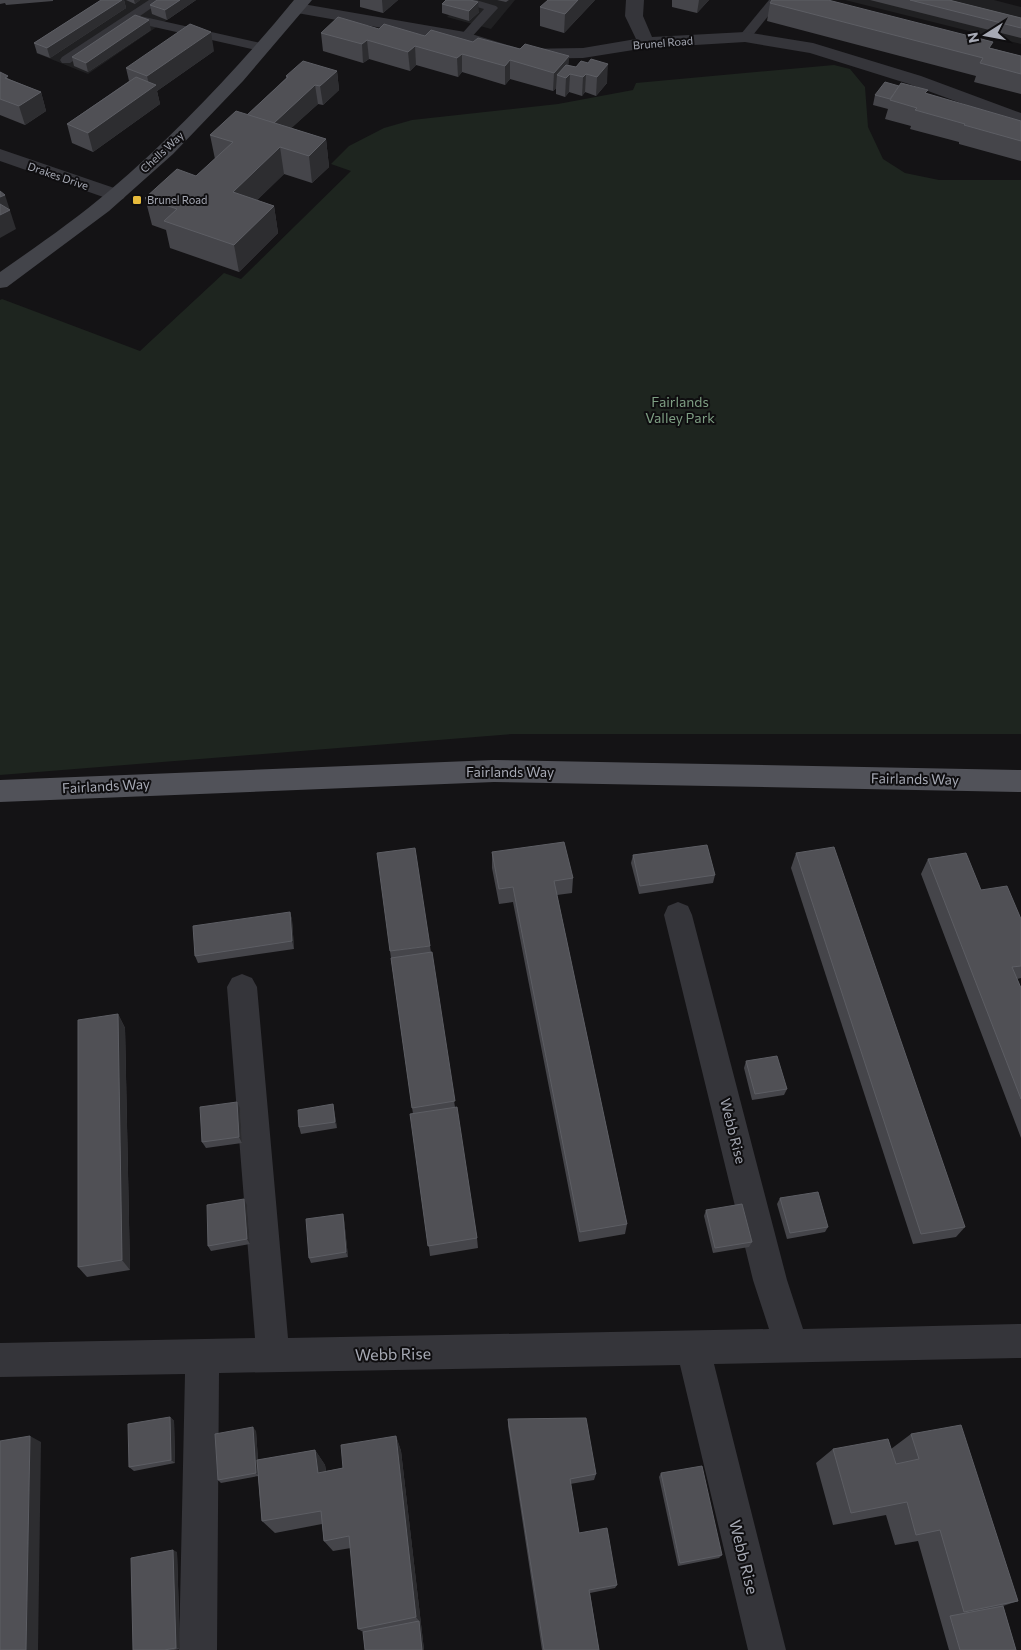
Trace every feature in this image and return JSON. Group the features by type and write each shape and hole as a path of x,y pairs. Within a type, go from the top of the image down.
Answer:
{"main road":[{"name":"Fairlands Way","path":"0,791 494,771 1021,781"}],"street":[{"path":"635,0 634,16 646,43"},
{"name":"Brunel Road","path":"300,4 465,37 520,54 583,53 646,43 745,37 813,48 915,80 1021,120"},
{"name":"Chells Way","path":"0,282 116,195 214,104 265,48 300,4"},
{"name":"Drakes Drive","path":"0,155 116,195"},
{"name":"Webb Rise","path":"678,915 770,1280 792,1346"},
{"path":"242,987 273,1356"},
{"name":"Webb Rise","path":"0,1360 202,1358 973,1341 1021,1342"},
{"name":"Webb Rise","path":"693,1348 767,1650"},
{"path":"198,1650 202,1358"}],"lane":[{"path":"66,60 158,0"},
{"path":"463,0 492,8 465,37"},
{"path":"745,37 775,0"},
{"path":"131,18 265,48"}],"shaded area":[{"path":"116,0 196,0 88,74 36,53"},
{"path":"463,0 515,0 491,29 447,17"},
{"path":"845,0 994,0 1021,7 1021,44"}],"green space":[{"name":"Fairlands Valley Park","path":"834,65 850,69 865,87 868,127 883,159 905,173 939,180 1021,180 1021,734 512,734 0,775 0,300 2,299 140,351 224,273 241,279 351,171 331,164 349,146 384,128 412,120 558,104 633,90 636,83"}],"building":[{"path":"101,0 122,0 47,48 34,43"},
{"path":"157,0 180,0 165,10 150,5"},
{"path":"446,0 478,2 469,11 442,4"},
{"path":"548,0 578,0 565,14 540,7"},
{"path":"772,0 828,0 993,42 989,48 1021,56 1021,74 980,63 983,58 770,3"},
{"path":"910,0 949,0 1021,18 1021,28"},
{"path":"135,15 149,20 86,63 72,57"},
{"path":"338,17 379,29 384,24 425,36 431,30 473,42 478,38 520,49 525,44 569,56 554,73 510,60 505,66 462,54 457,58 415,46 408,52 367,40 362,44 321,33"},
{"path":"190,24 211,32 147,76 126,68"},
{"path":"591,59 608,64 597,77 586,74 583,77 570,74 566,78 557,75 566,65 576,67 581,61 588,63"},
{"path":"303,61 337,71 320,86 315,85 274,123 247,115 288,77 286,76"},
{"path":"0,72 8,76 5,78 41,92 19,106 0,99"},
{"path":"136,77 156,85 88,133 67,124"},
{"path":"885,82 899,86 890,99 875,95"},
{"path":"901,83 928,90 925,93 1021,121 1021,141 915,110 917,108 890,100"},
{"path":"236,111 326,139 309,156 280,147 233,192 274,206 234,245 164,221 177,209 145,198 177,169 196,176 233,142 210,135"},
{"path":"0,204 10,210 0,215"},
{"path":"564,842 573,878 554,881 627,1224 580,1232 513,887 499,889 492,852"},
{"path":"707,845 715,875 640,886 633,855"},
{"path":"834,847 965,1227 921,1234 796,853"},
{"path":"415,848 430,946 390,951 377,853"},
{"path":"966,853 981,890 1007,886 1021,919 1021,966 1012,967 1021,988 1021,1099 928,859"},
{"path":"290,912 292,941 195,956 193,926"},
{"path":"432,952 455,1101 412,1108 391,958"},
{"path":"118,1014 122,1260 78,1267 78,1020"},
{"path":"777,1056 787,1089 755,1094 746,1061"},
{"path":"237,1102 239,1137 202,1142 200,1107"},
{"path":"333,1104 335,1122 299,1127 298,1110"},
{"path":"457,1107 477,1238 428,1246 410,1114"},
{"path":"818,1192 828,1227 790,1233 780,1198"},
{"path":"244,1199 247,1239 208,1246 207,1205"},
{"path":"742,1204 752,1242 715,1248 706,1210"},
{"path":"343,1214 346,1252 309,1258 306,1219"},
{"path":"170,1417 171,1460 129,1467 128,1424"},
{"path":"586,1418 596,1474 570,1479 579,1533 607,1528 617,1585 589,1590 599,1650 544,1650 508,1419"},
{"path":"961,1425 1018,1601 964,1612 940,1530 916,1535 907,1502 851,1513 833,1449 888,1439 896,1464 919,1459 911,1434"},
{"path":"253,1427 256,1473 218,1480 215,1434"},
{"path":"30,1436 26,1650 0,1650 0,1441"},
{"path":"396,1436 416,1617 358,1629 349,1536 324,1541 321,1511 262,1521 257,1460 315,1450 318,1473 343,1468 341,1445"},
{"path":"702,1466 722,1555 680,1563 661,1473"},
{"path":"173,1550 176,1648 133,1650 131,1558"},
{"path":"1003,1606 1016,1650 960,1650 950,1616"},
{"path":"419,1621 422,1650 365,1650 363,1632"}],"place":[{"name":"Brunel Road","path":"137,200"}]}
